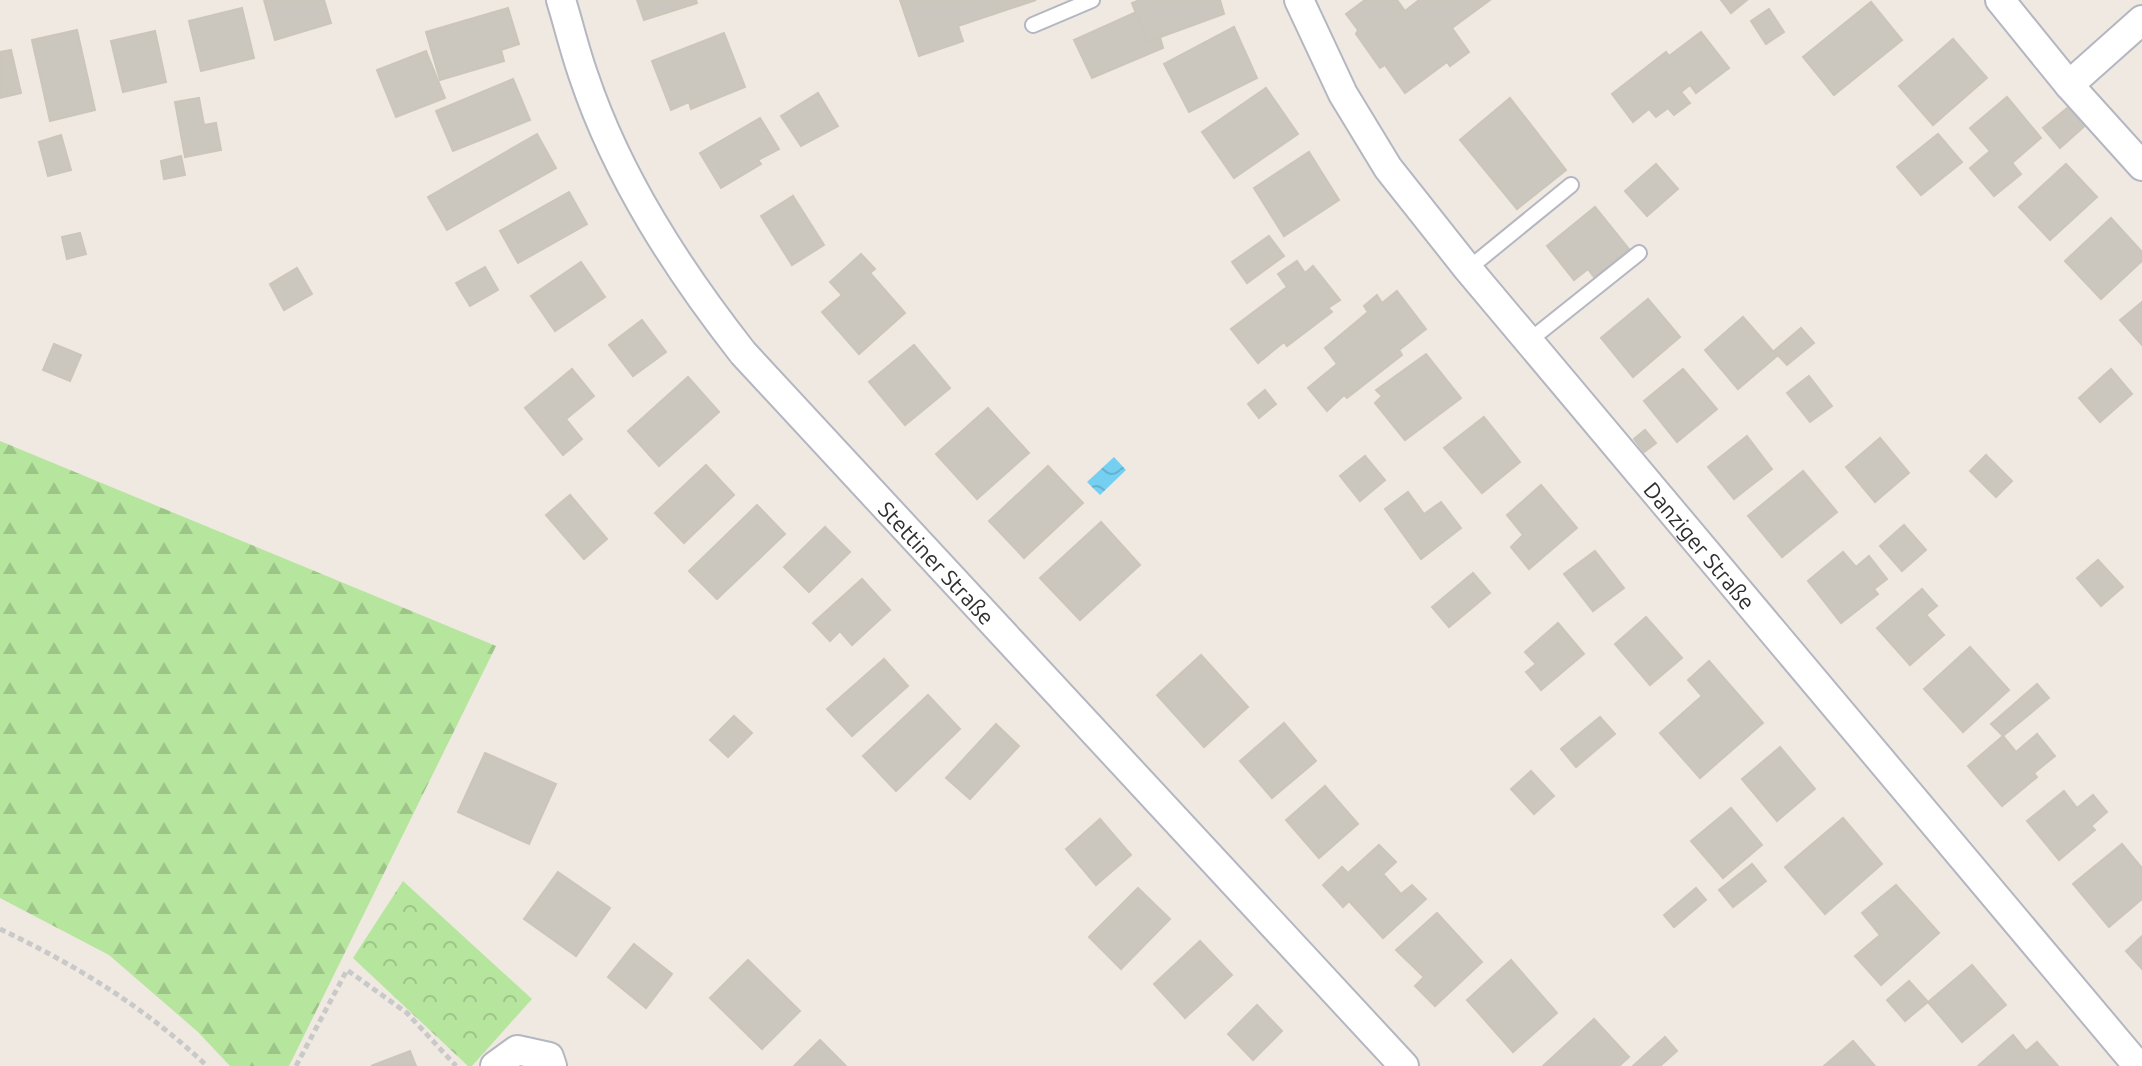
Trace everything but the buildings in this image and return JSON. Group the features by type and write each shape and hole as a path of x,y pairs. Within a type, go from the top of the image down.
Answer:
{"street":[{"name":"Stettiner Straße","path":"561,0 584,77 636,193 699,297 743,353 1404,1066"},
{"name":"Danziger Straße","path":"1299,0 1343,94 1388,168 1468,269 2138,1066"},
{"path":"2000,0 2069,85 2142,166"},
{"path":"2069,85 2142,20"},
{"path":"495,1066 517,1050 549,1057 552,1066"}],"lane":[{"path":"1033,25 1092,0"},
{"path":"1468,269 1571,185"},
{"path":"1530,340 1639,253"}],"path":[{"path":"0,929 89,974 179,1039 207,1066"},
{"path":"296,1066 347,970 407,1013 456,1066"}],"green space":[{"path":"0,441 496,646 289,1066 230,1066 198,1032 109,955 0,898"},
{"path":"403,881 532,999 472,1066 468,1066 353,958"}],"water":[{"path":"1114,457 1126,470 1100,495 1087,482"}]}
